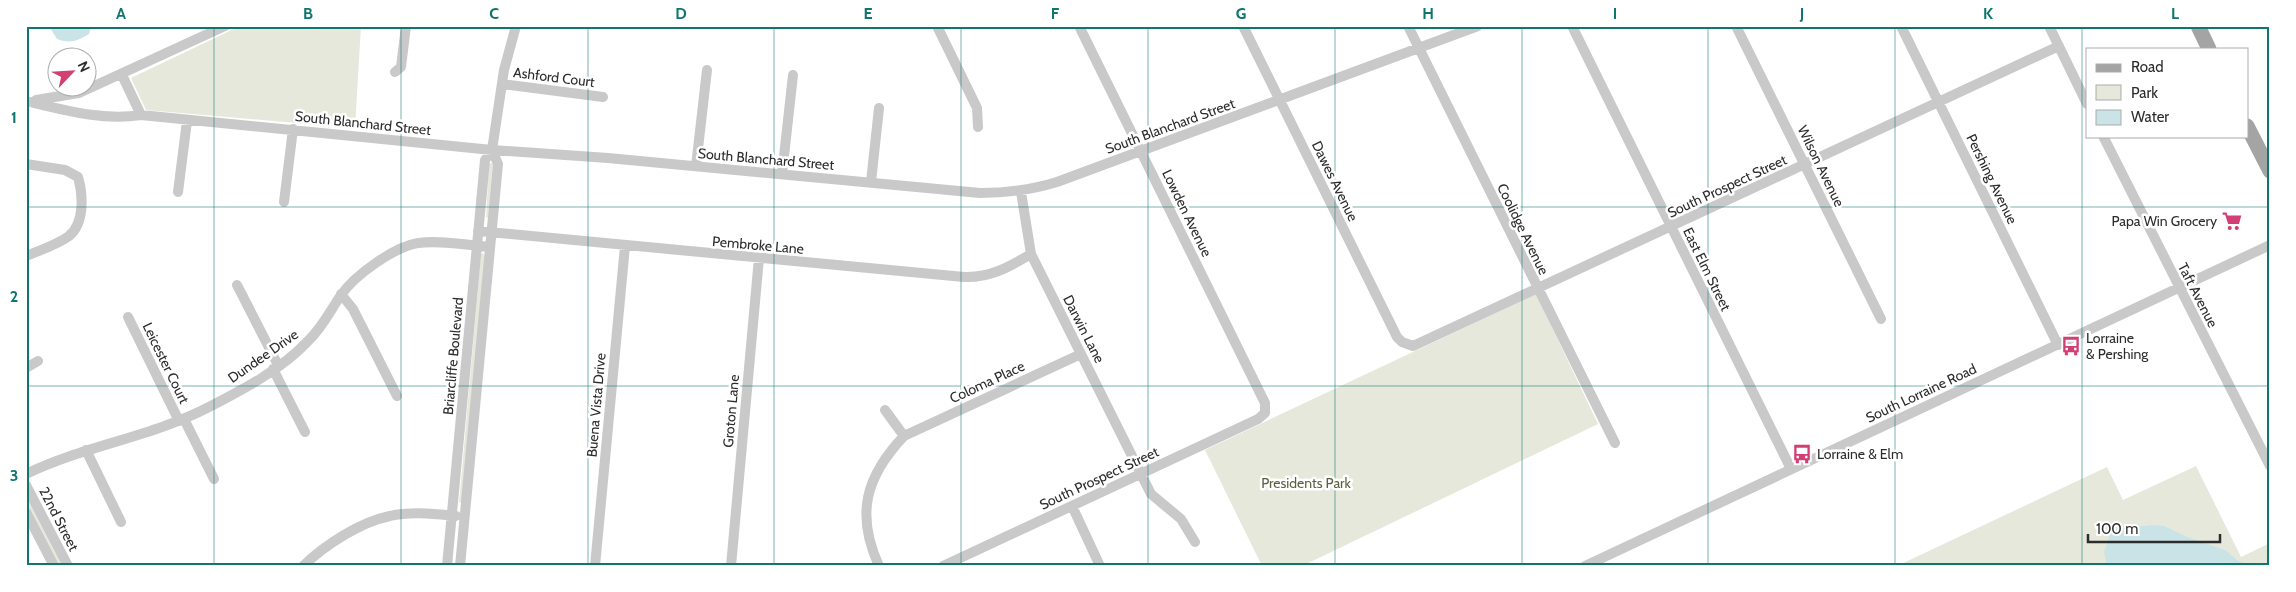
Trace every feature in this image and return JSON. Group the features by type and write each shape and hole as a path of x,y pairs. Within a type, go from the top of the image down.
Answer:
{"main road":[{"path":"2198,26 2209,48"},
{"path":"2248,128 2270,171"}],"street":[{"path":"26,101 79,93 122,75 225,26"},
{"path":"395,72 401,67 406,26"},
{"name":"Briarcliffe Boulevard","path":"447,566 485,160 492,150 502,84 516,26"},
{"path":"937,26 977,108 978,127"},
{"name":"Lowden Avenue","path":"1079,26 1265,403 1265,413"},
{"name":"Dawes Avenue","path":"1243,26 1397,337 1407,344"},
{"name":"Coolidge Avenue","path":"1408,26 1615,443"},
{"name":"South Blanchard Street","path":"26,101 79,114 126,117 141,115 492,150 696,166 980,194 1021,192 1057,182 1478,26"},
{"name":"East Elm Street","path":"1572,26 1791,469"},
{"name":"Wilson Avenue","path":"1736,26 1881,319"},
{"name":"Pershing Avenue","path":"1901,26 2058,344"},
{"path":"2049,26 2086,102"},
{"name":"South Prospect Street","path":"1407,344 1419,344 2059,46"},
{"path":"696,166 707,70"},
{"path":"122,75 141,115"},
{"path":"782,174 793,75"},
{"name":"Ashford Court","path":"502,84 603,97"},
{"path":"871,182 879,108"},
{"path":"178,192 187,121"},
{"path":"284,202 293,129"},
{"name":"Taft Avenue","path":"2104,138 2270,466"},
{"name":"Briarcliffe Boulevard","path":"460,566 498,164 492,150"},
{"path":"26,164 65,170 78,177 82,190 81,208 75,227 70,235 26,256"},
{"name":"Darwin Lane","path":"1021,192 1031,254 1151,494 1181,519 1195,542"},
{"name":"Pembroke Lane","path":"478,231 975,278 994,273 1031,254"},
{"name":"Dundee Drive","path":"26,474 86,450 146,434 181,420 226,398 276,367 299,350 316,334 341,294 372,265 410,246 426,243 490,247"},
{"name":"South Lorraine Road","path":"1584,566 2270,245"},
{"name":"Buena Vista Drive","path":"595,566 625,246"},
{"name":"Groton Lane","path":"730,566 759,258"},
{"path":"237,285 305,432"},
{"path":"341,294 353,309 397,396"},
{"name":"Leicester Court","path":"128,317 214,479"},
{"name":"Coloma Place","path":"879,566 870,546 867,528 869,488 877,470 888,453 904,436 1081,354"},
{"path":"26,368 38,362"},
{"path":"885,410 904,436"},
{"name":"South Prospect Street","path":"943,566 1250,423 1265,413"},
{"path":"86,450 122,522"},
{"name":"22nd Street","path":"26,485 68,566"},
{"path":"1072,506 1100,566"},
{"name":"22nd Street","path":"26,512 54,566"},
{"path":"303,566 328,545 384,517 403,514 464,517"}],"green space":[{"path":"240,26 361,26 355,128 146,110 131,78"},
{"path":"489,164 493,164 488,217 486,218"},
{"path":"483,253 485,256 462,502 459,503 481,254"},
{"name":"Presidents Park","path":"1536,294 1598,424 1302,566 1262,566 1205,450"},
{"path":"2196,466 2241,557 2270,543 2270,566 1897,566 2107,467 2123,500"},
{"path":"26,491 64,566 58,566 26,502"}],"water":[{"path":"49,26 91,26 89,34 77,40 62,41 57,39"},
{"path":"2154,525 2164,526 2187,537 2225,550 2237,560 2249,566 2107,566 2104,552 2112,529"}],"place":[{"name":"Papa Win Grocery","path":"2232,221"},
{"name":"Lorraine & Pershing","path":"2071,346"},
{"name":"Lorraine & Elm","path":"1802,454"}]}
